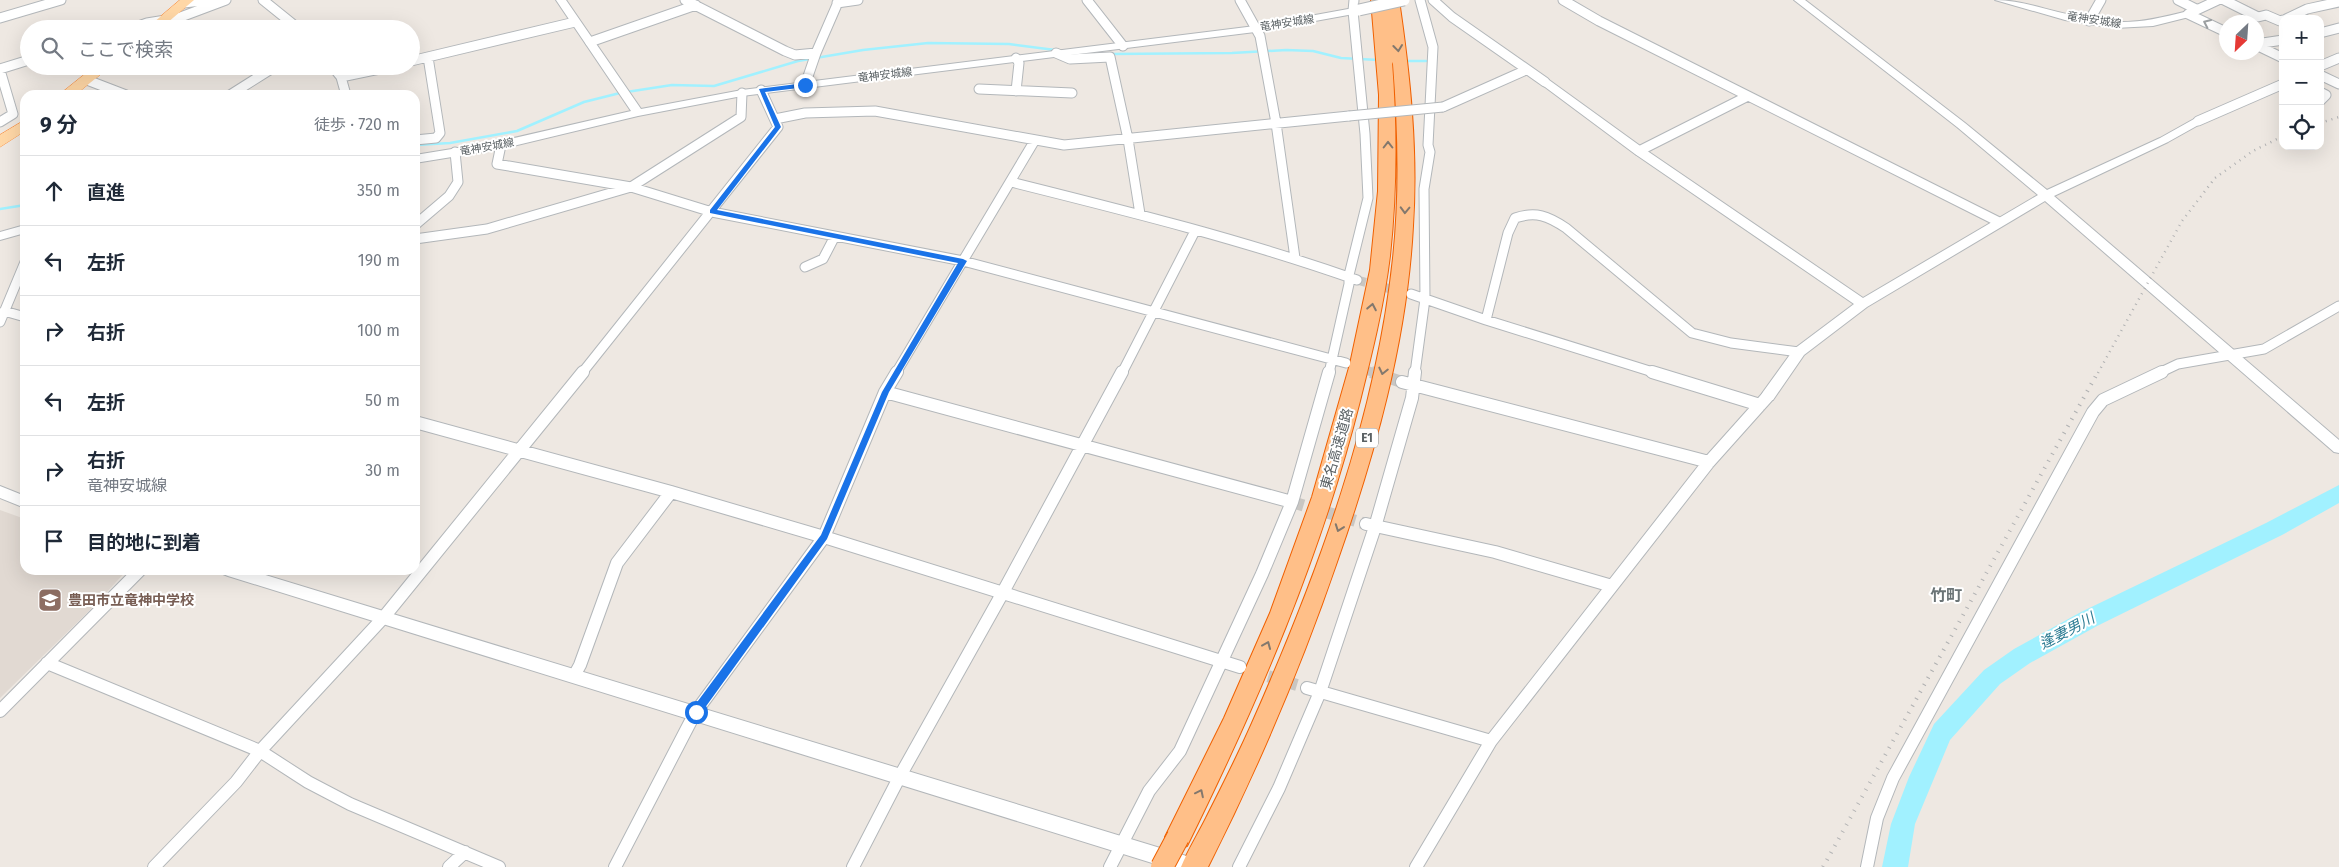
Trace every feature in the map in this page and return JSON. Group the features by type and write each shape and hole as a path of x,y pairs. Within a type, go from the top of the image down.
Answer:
{"highway":[{"name":"東名高速道路","path":"1162,867 1241,707 1279,618 1321,504 1345,424 1373,306 1381,255 1388,161 1385,64 1378,0"},
{"name":"東名高速道路","path":"1197,861 1266,716 1303,626 1345,511 1369,431 1380,383 1402,259 1405,215 1405,120 1392,0"}],"main road":[{"path":"164,20 186,2"},
{"path":"73,90 93,75"},
{"path":"0,142 20,128"}],"street":[{"path":"0,18 61,0"},
{"path":"186,2 209,0"},
{"path":"172,20 226,0"},
{"path":"561,0 638,113"},
{"path":"685,0 796,55 816,52"},
{"path":"805,85 816,52 838,2 858,0"},
{"path":"1087,0 1123,46"},
{"path":"1240,0 1260,36 1276,123 1295,258"},
{"name":"竜神安城線","path":"420,158 500,145 638,113 742,93 1255,28 1355,7 1404,0"},
{"path":"1239,867 1279,788 1370,525 1414,385 1425,299 1424,189 1430,152 1428,145 1433,47 1420,0"},
{"path":"1433,0 1452,17 1526,70 1863,304"},
{"path":"1563,0 1599,21 1999,222"},
{"path":"1799,0 1961,125 2046,195 2339,448"},
{"name":"竜神安城線","path":"2000,0 2089,21 2131,26 2165,21 2192,11"},
{"path":"2089,21 2100,0"},
{"path":"2178,0 2219,28"},
{"path":"2192,11 2218,0"},
{"path":"2224,0 2258,17 2266,15 2279,22"},
{"path":"267,1 289,20"},
{"path":"2294,15 2307,9 2339,2"},
{"path":"590,42 696,5"},
{"path":"1110,867 1144,799 1166,764 1180,751 1292,502 1333,358 1353,277 1368,198 1355,7"},
{"path":"420,59 575,22"},
{"path":"2324,32 2339,28"},
{"path":"2264,44 2279,41"},
{"path":"2264,49 2279,56"},
{"path":"1056,53 1070,59 1110,57 1128,139 1140,214"},
{"path":"420,140 436,138 440,133 428,56"},
{"path":"1016,58 1019,62 1016,91"},
{"path":"2324,64 2339,58"},
{"path":"0,122 13,114 0,70 20,63"},
{"path":"775,119 805,113 875,111 1064,145 1443,107 1526,70"},
{"path":"238,90 262,75"},
{"path":"345,90 341,77 351,75"},
{"path":"2324,77 2339,84"},
{"path":"87,80 113,90"},
{"path":"1416,867 1491,741 1709,462 1764,400 1799,352 1863,304 2046,195 2164,140 2198,121 2279,87"},
{"path":"978,89 1072,93"},
{"path":"420,573 712,212 778,127 761,90"},
{"path":"420,238 486,229 631,187 741,117 742,93"},
{"path":"1640,150 1748,96"},
{"path":"615,867 696,712 824,537 886,392 1035,140"},
{"path":"500,145 497,164 631,187 712,212 963,261 1346,363"},
{"path":"420,222 449,196 458,182 455,152"},
{"path":"1011,182 1140,214 1295,258 1353,277"},
{"path":"1486,320 1508,233 1515,218 1530,212 1543,214 1566,228 1692,333 1708,339 1735,344 1799,352"},
{"path":"0,236 20,230"},
{"path":"853,867 900,776 1002,594 1155,311 1195,231"},
{"path":"805,267 823,259 836,236"},
{"path":"0,322 20,274"},
{"path":"1411,294 1486,320 1764,400"},
{"path":"1867,867 1877,818 1893,778 2093,412 2104,400 2178,364 2209,357 2264,350 2339,306"},
{"path":"4,311 20,316"},
{"path":"1402,382 1709,462"},
{"path":"886,392 1292,502"},
{"path":"420,423 671,492 824,537 1240,667"},
{"path":"0,492 20,500"},
{"path":"574,676 580,665 617,563 671,492"},
{"path":"1370,525 1495,552 1612,586"},
{"path":"0,711 135,575"},
{"path":"245,575 1123,844 1197,861"},
{"path":"154,867 236,782 260,751 384,617 418,575"},
{"path":"47,663 260,751 308,782 350,804 499,867"},
{"path":"1314,690 1491,741"},
{"path":"450,867 465,852"}],"shaded area":[{"name":"豊田市立竜神中学校","path":"0,510 20,517 20,575 122,575 96,604 0,698"}],"waterway":[{"path":"420,145 450,143 517,131 584,102 620,93 672,85 714,86 798,61 863,50 928,43 1009,44 1055,50"},
{"path":"1111,54 1232,53 1286,50 1313,51 1341,58 1379,60"},
{"path":"1405,61 1426,61"},
{"path":"0,209 20,206"},
{"name":"逢妻男川","path":"1895,867 1903,824 1921,777 1942,732 1992,677 2022,656 2089,619 2274,529 2339,493"}],"tunnel":[{"path":"1357,280 1402,292"},
{"path":"1354,366 1375,373"},
{"path":"1371,372 1402,382"},
{"path":"1292,502 1366,524"},
{"path":"1251,671 1307,688"}],"railway":[{"path":"2324,122 2339,117"},
{"path":"2098,373 2182,221 2215,178 2253,151 2279,138"},
{"path":"1823,867 2098,372"}],"place":[{"name":"豊田市立竜神中学校","path":"50,600"}],"district":[{"name":"竹町","path":"1946,595"}],"route":[{"path":"696,712 824,537 886,392 963,261 712,212 778,127 761,90 805,85"}]}
